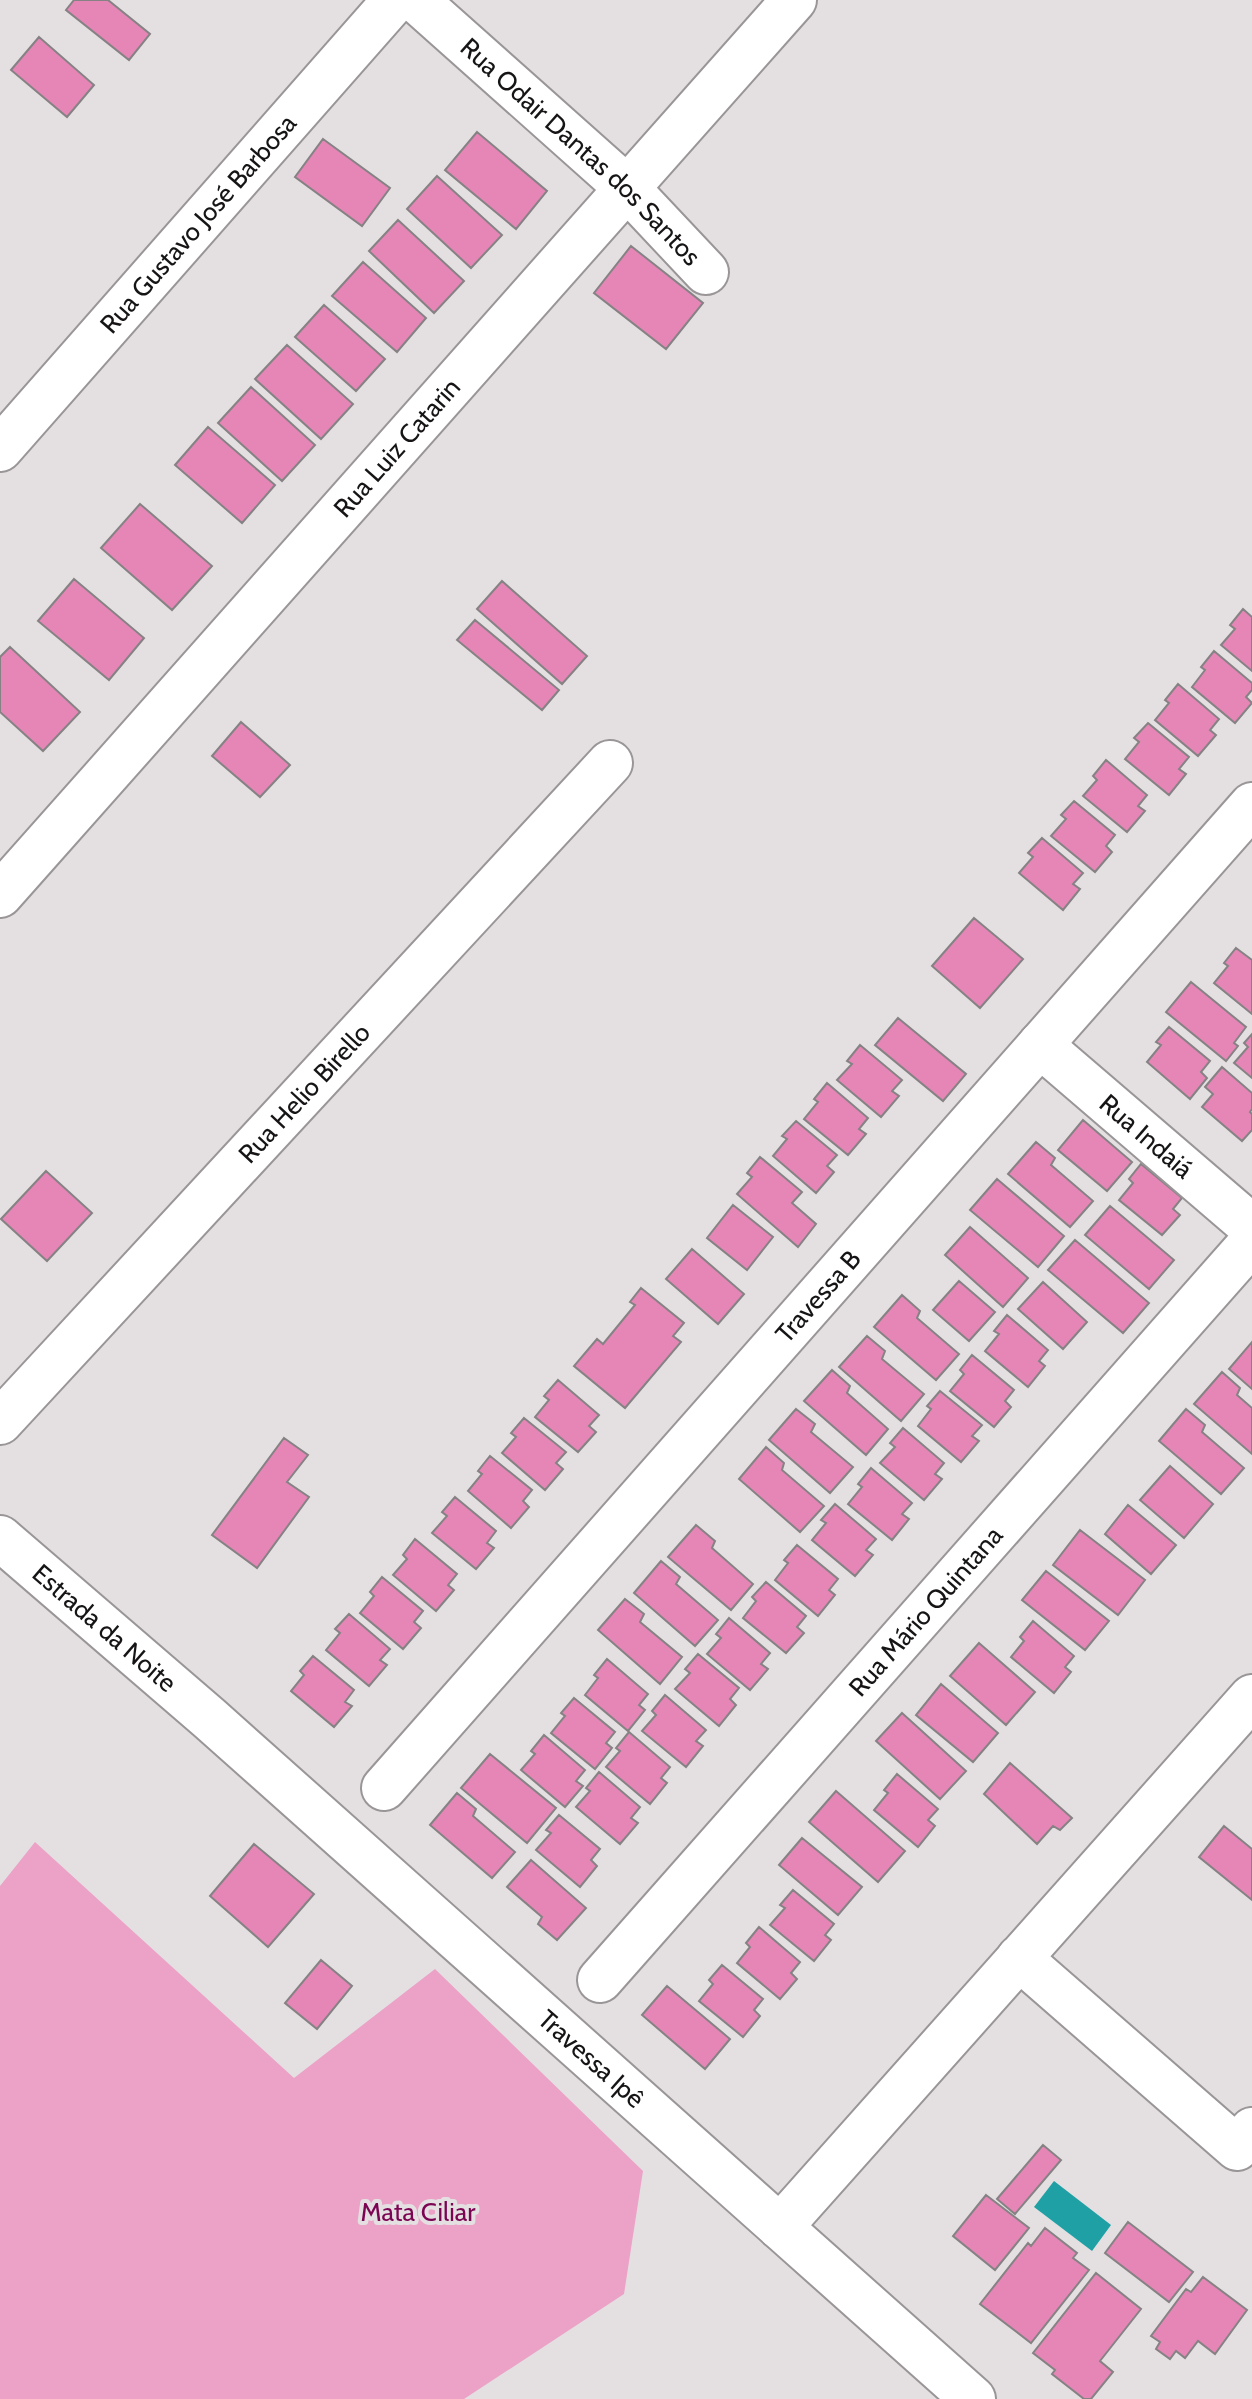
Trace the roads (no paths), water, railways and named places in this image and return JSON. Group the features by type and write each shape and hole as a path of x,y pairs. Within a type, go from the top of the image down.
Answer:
{"street":[{"name":"Rua Gustavo José Barbosa","path":"0,449 395,0"},
{"name":"Rua Odair Dantas dos Santos","path":"416,0 627,188 706,272"},
{"name":"Rua Luiz Catarin","path":"0,895 794,0"},
{"name":"Rua Helio Birello","path":"0,1422 610,763"},
{"name":"Travessa B","path":"384,1788 1252,805"},
{"name":"Rua Indaiá","path":"1040,1045 1252,1227"},
{"name":"Rua Mário Quintana","path":"600,1980 1252,1242"},
{"name":"Estrada da Noite","path":"0,1538 209,1718"},
{"path":"780,2227 1252,1697"},
{"name":"Travessa Ipê","path":"209,1718 973,2399"},
{"path":"1019,1958 1237,2148 1252,2130"}],"water":[{"path":"1054,2181 1111,2225 1092,2251 1034,2207"}],"park label":[{"name":"Mata Ciliar","path":"418,2212"}]}
